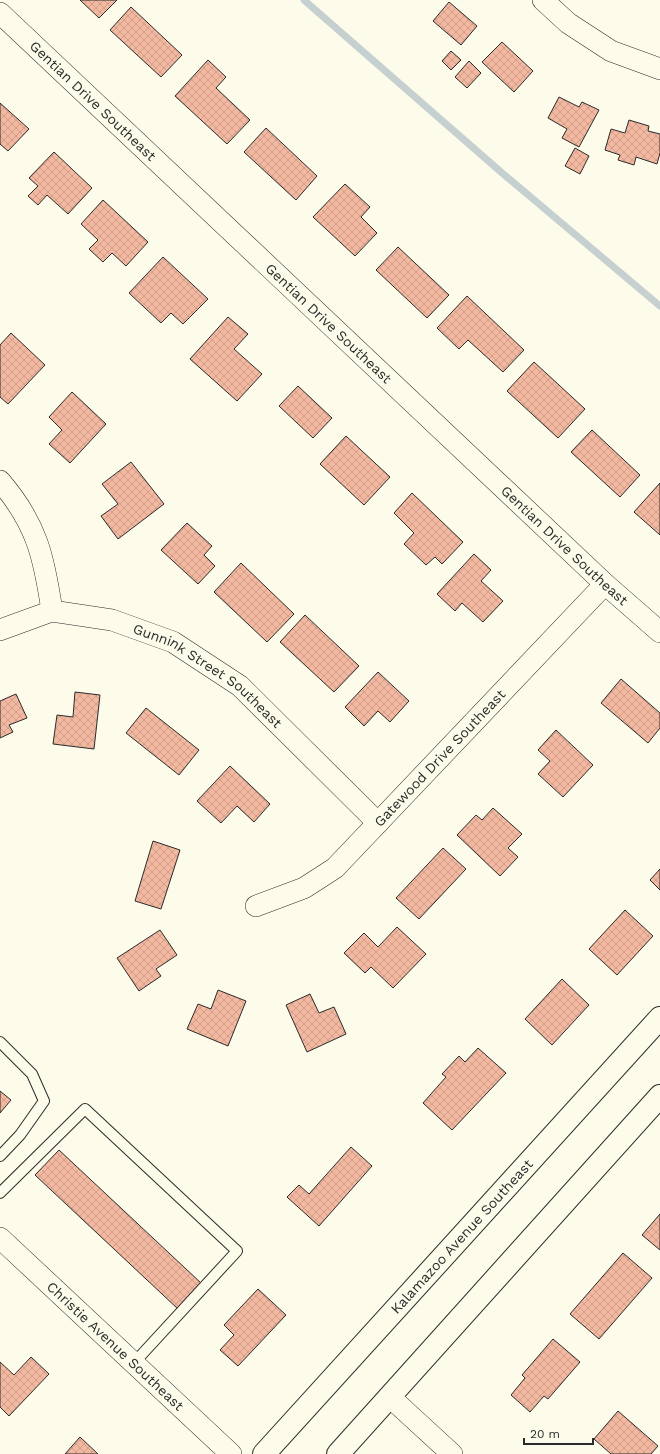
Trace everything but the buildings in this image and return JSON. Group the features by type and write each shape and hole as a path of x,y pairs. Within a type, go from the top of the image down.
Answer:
{"main road":[{"name":"Kalamazoo Avenue Southeast","path":"264,1454 660,1018"},
{"path":"338,1454 660,1096"}],"street":[{"path":"544,0 568,23 611,51 660,69"},
{"name":"Gentian Drive Southeast","path":"0,13 605,584 660,632"},
{"path":"0,481 15,498 33,530 46,570 52,611"},
{"name":"Gatewood Drive Southeast","path":"256,906 304,888 319,880 335,868 605,584"},
{"name":"Gunnink Street Southeast","path":"0,630 52,611 112,620 173,642 240,686 378,823"},
{"name":"Christie Avenue Southeast","path":"0,1238 231,1454"},
{"path":"390,1397 452,1454"}],"lane":[{"path":"0,1042 32,1074 44,1101 20,1135 0,1156"},
{"path":"0,1193 85,1109 237,1251 134,1364"}],"waterway":[{"path":"304,0 501,172 660,306"}]}
